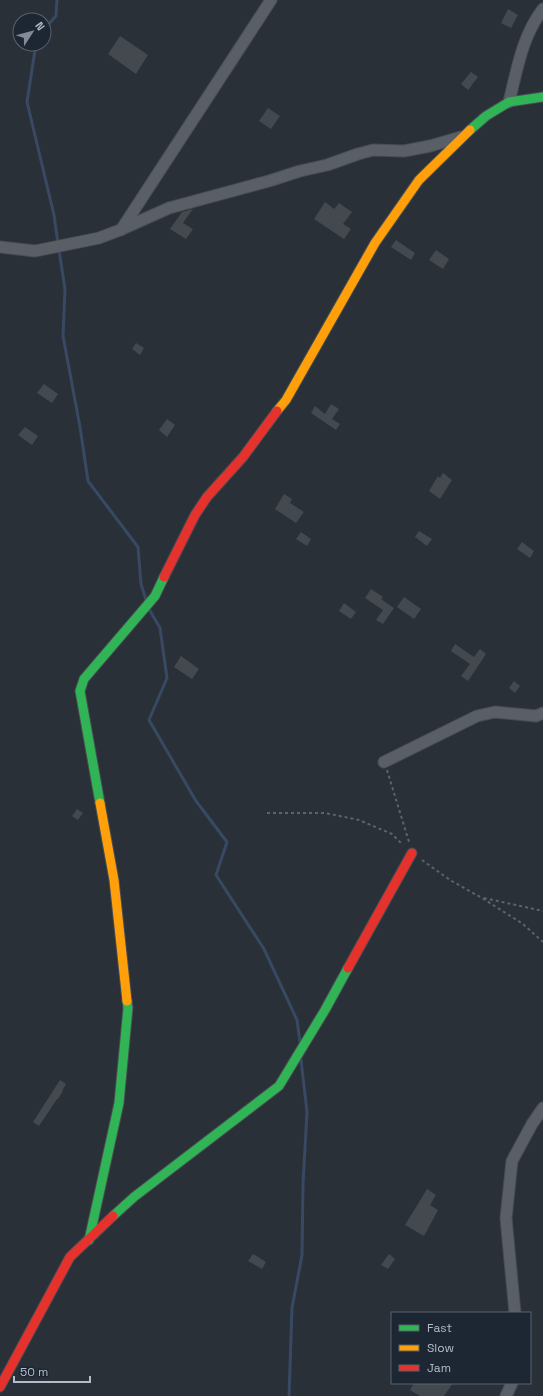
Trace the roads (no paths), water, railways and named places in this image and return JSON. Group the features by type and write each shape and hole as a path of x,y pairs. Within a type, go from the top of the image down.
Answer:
{"street":[{"path":"120,230 271,0"},
{"path":"509,102 521,51 537,18 543,10"},
{"path":"88,1240 119,1103 128,1008 114,880 80,691 84,679 155,596 195,515 207,497 243,458 286,400 375,243 419,180 462,137 486,116 509,102 543,97"},
{"path":"0,247 35,250 99,238 169,208 326,165 358,154 373,150 404,151 430,146 462,137"},
{"path":"384,762 477,716 495,712 536,716 543,714"},
{"path":"0,1387 70,1257 134,1197 279,1086 325,1010 412,853"},
{"path":"515,1312 506,1218 512,1161 532,1124 543,1108"},
{"path":"506,1396 512,1384"}],"waterway":[{"path":"52,20 56,16 57,0"},
{"path":"35,52 27,102 54,215 58,244"},
{"path":"59,250 65,289 63,336 80,427 88,481 138,547 141,584 146,600"},
{"path":"149,609 160,628 167,678 149,720 196,801 227,842 216,875 264,949 297,1020 300,1042"},
{"path":"289,1396 292,1308 302,1255 303,1184 307,1112 301,1060"}]}
